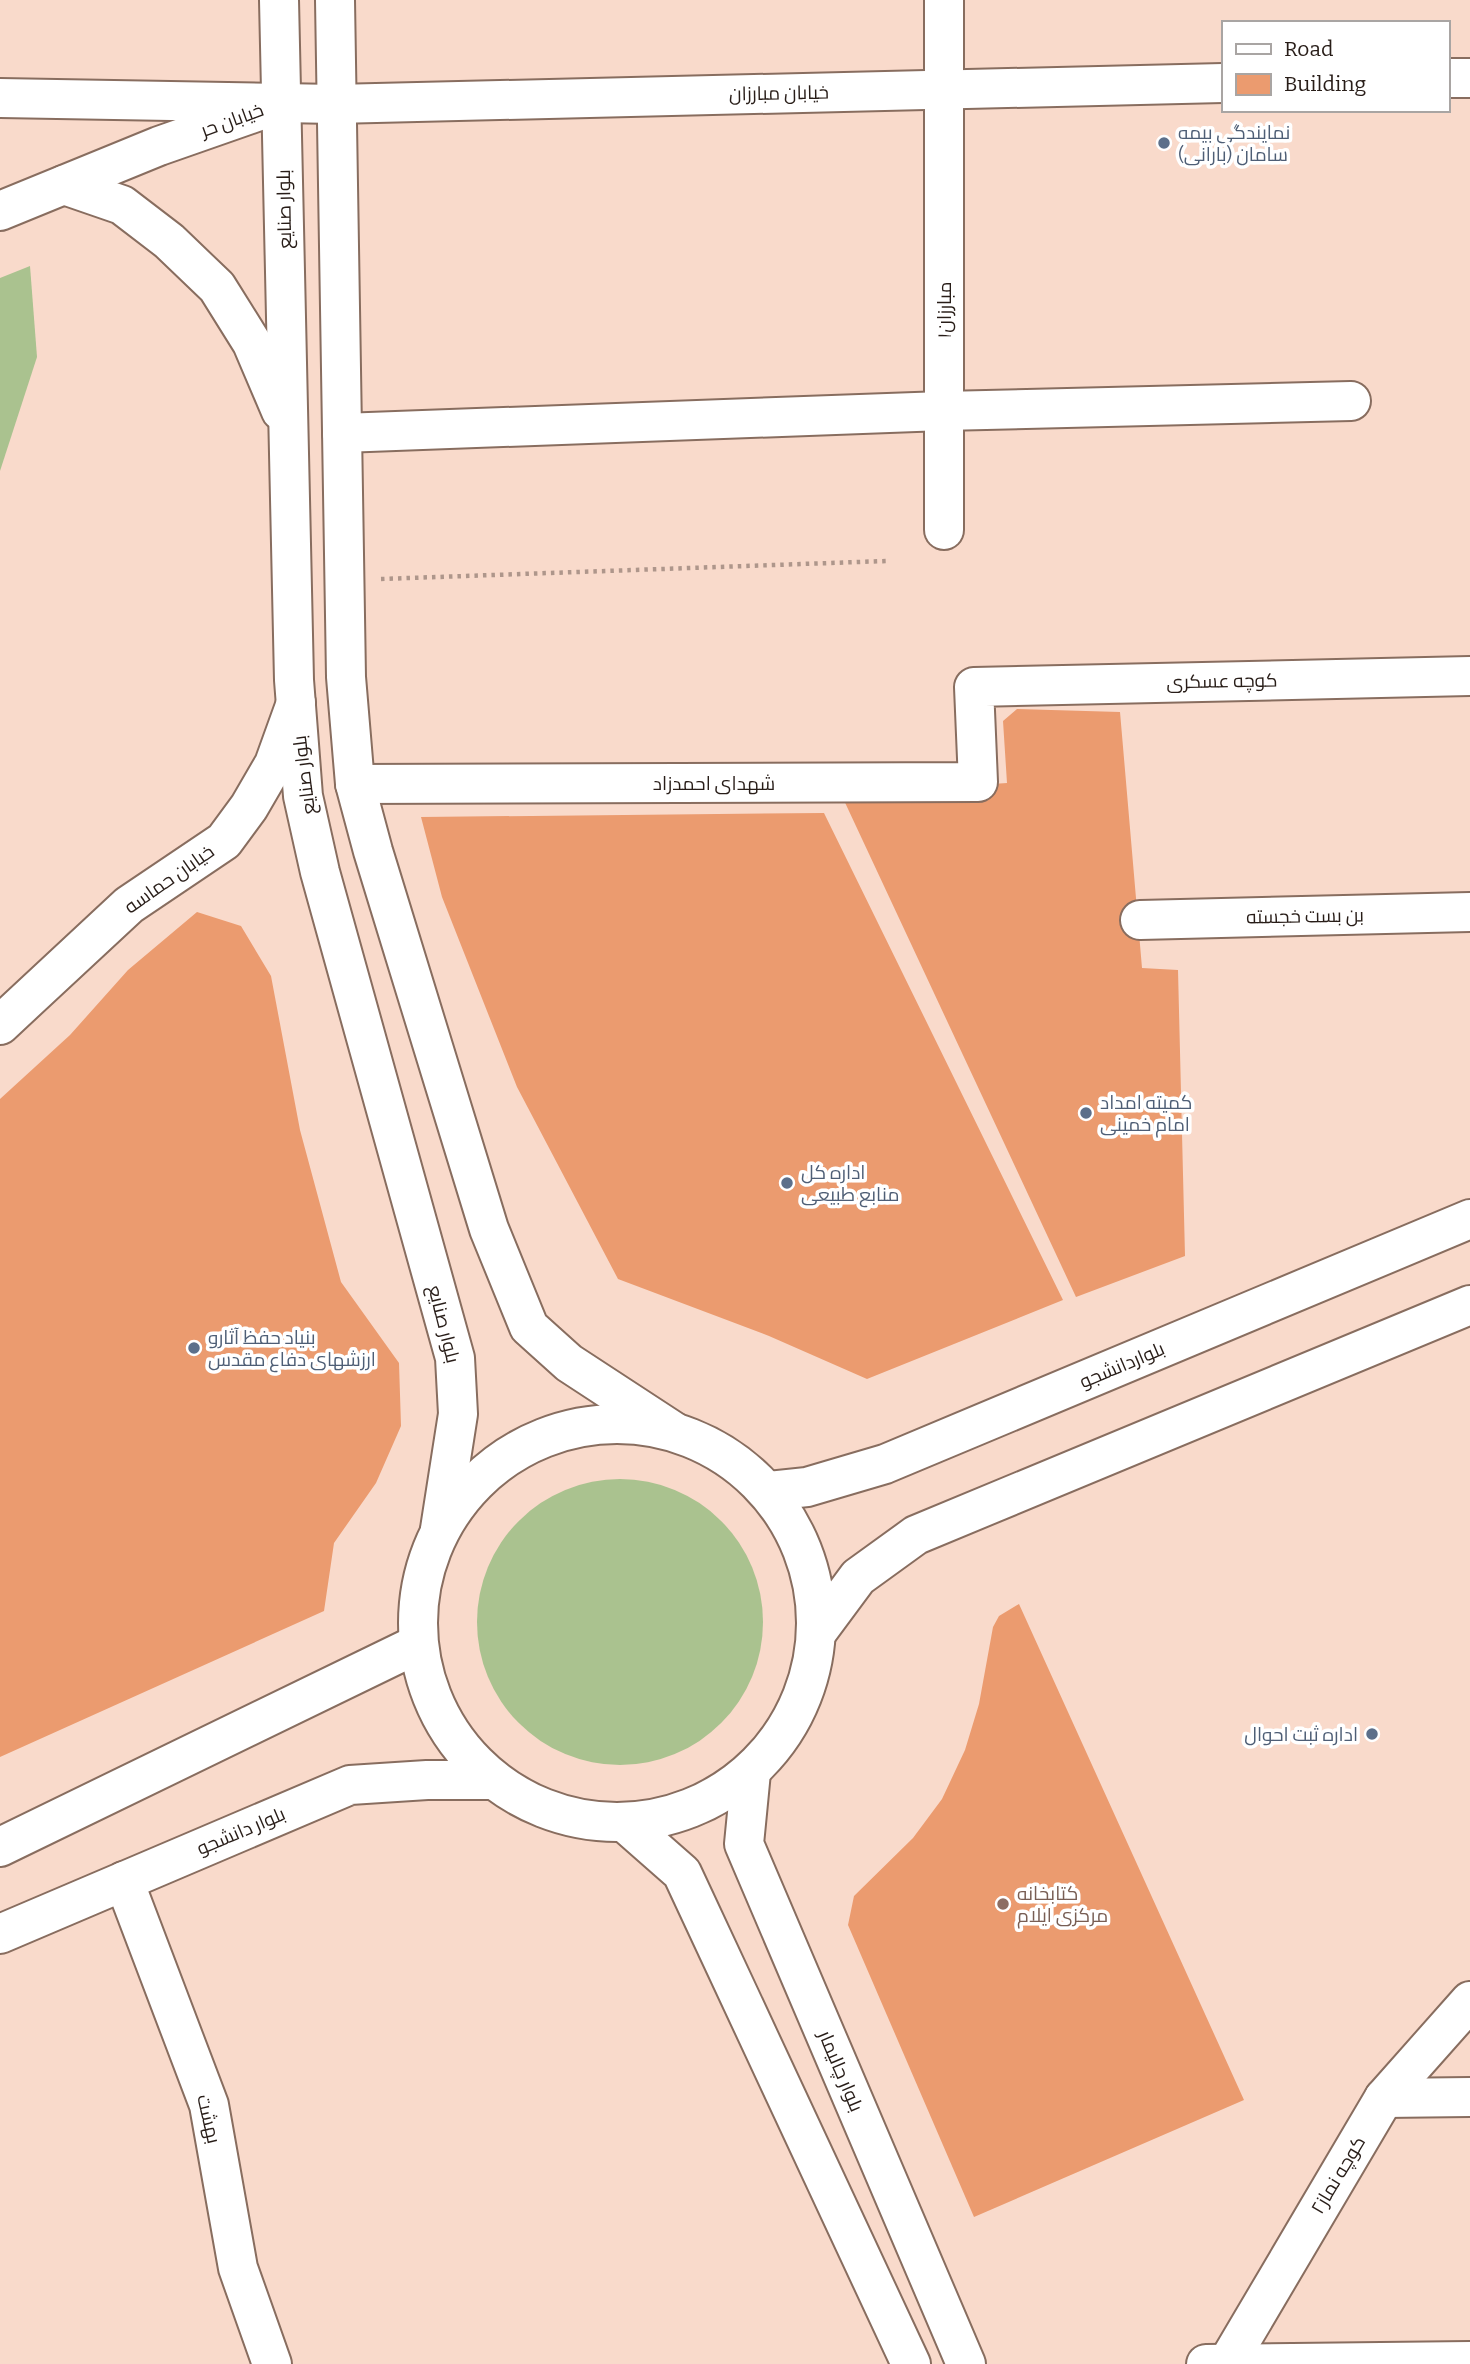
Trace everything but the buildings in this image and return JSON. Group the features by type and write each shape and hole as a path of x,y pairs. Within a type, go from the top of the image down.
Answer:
{"street":[{"name":"بلوار صنایع","path":"279,0 296,703 303,796 320,872 455,1358 458,1414 440,1529"},
{"path":"335,0 346,677 355,784 489,1229 529,1327 569,1363 673,1431 725,1454 769,1491 797,1533 814,1581 818,1631 808,1683 785,1732 751,1772 691,1808 624,1822 578,1819 534,1804 494,1780 457,1743 430,1696 418,1644 418,1604 425,1566 440,1529 482,1476 539,1438 605,1423 673,1431"},
{"name":"مبارزان۱","path":"944,0 944,530"},
{"path":"1449,78 1470,78"},
{"name":"خیابان مبارزان","path":"281,103 335,104 1222,83"},
{"name":"خیابان حر","path":"0,98 281,103"},
{"name":"خیابان حر","path":"0,211 281,103"},
{"path":"64,185 122,205 169,241 217,286 252,343 289,428"},
{"path":"342,433 943,411 1351,401"},
{"name":"کوچه عسکری","path":"974,687 1470,676"},
{"name":"شهدای احمدزاد","path":"355,784 978,782 974,687"},
{"name":"خیابان حماسه","path":"0,1025 129,905 224,841 249,807 274,764 296,703"},
{"name":"بن بست خجسته","path":"1140,920 1470,912"},
{"name":"بلواردانشجو","path":"769,1491 807,1487 885,1464 1470,1219"},
{"path":"818,1631 858,1577 916,1535 1470,1305"},
{"path":"0,1847 418,1644"},
{"name":"بلوار چالیمار","path":"751,1772 744,1844 966,2364"},
{"name":"بلوار دانشجو","path":"0,1934 350,1786 427,1780 494,1780"},
{"path":"624,1822 682,1873 911,2364"},
{"name":"بهشت","path":"124,1881 209,2105 238,2268 272,2364"},
{"name":"کوچه نماز۲","path":"1227,2364 1384,2098 1470,2001"},
{"path":"1384,2098 1470,2097"},
{"path":"1206,2364 1470,2361"}],"path":[{"path":"345,581 886,561"}],"green space":[{"path":"30,266 37,357 0,471 0,278"},
{"path":"620,1479 648,1482 675,1490 699,1503 721,1521 739,1543 752,1567 760,1594 763,1622 760,1650 752,1677 739,1701 721,1723 699,1741 675,1754 648,1762 620,1765 592,1762 565,1754 541,1741 519,1723 501,1701 488,1677 480,1650 477,1622 480,1594 488,1567 501,1543 519,1521 541,1503 565,1490 592,1482"}],"place":[{"name":"نمایندگی بیمه سامان (بارانی)","path":"1164,143"},
{"name":"کمیته امداد امام خمینی","path":"1086,1113"},
{"name":"اداره کل منابع طبیعی","path":"787,1183"},
{"name":"بنیاد حفظ آثارو ارزشهای دفاع مقدس","path":"194,1348"},
{"name":"اداره ثبت احوال","path":"1372,1734"},
{"name":"کتابخانه مرکزی ایلام","path":"1003,1904"}]}
